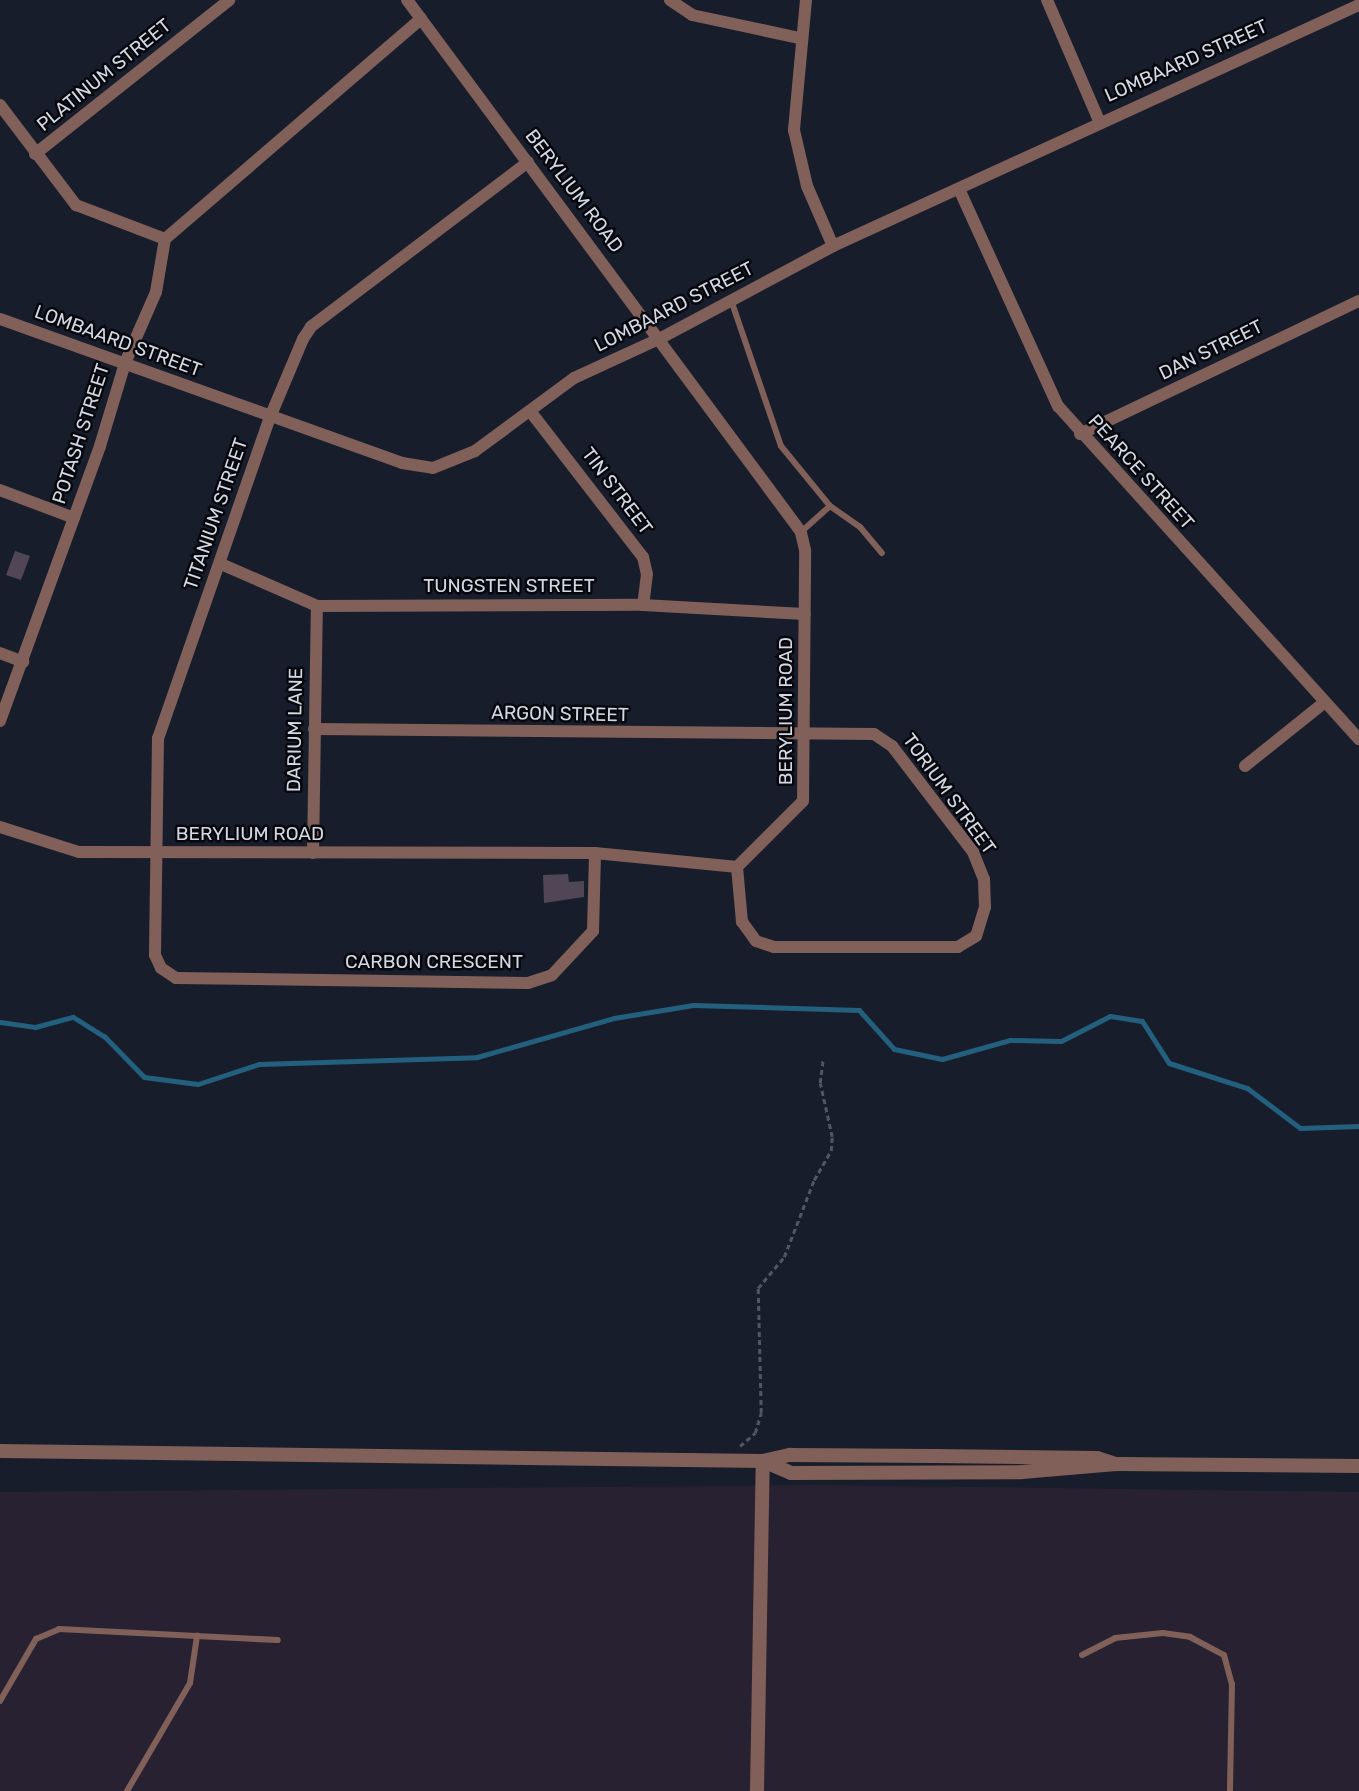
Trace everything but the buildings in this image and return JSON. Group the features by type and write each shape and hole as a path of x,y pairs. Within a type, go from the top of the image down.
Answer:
{"street":[{"name":"PLATINUM STREET","path":"35,154 229,0"},
{"name":"BERYLIUM ROAD","path":"0,827 79,852 595,853 737,866 803,801 805,550 801,532 661,338 407,0"},
{"path":"670,0 692,15 799,38"},
{"path":"806,0 799,38 796,151 833,246"},
{"path":"1046,0 1099,121"},
{"name":"LOMBAARD STREET","path":"0,319 402,463 433,468 475,451 574,378 661,338 833,246 1099,121 1359,5"},
{"path":"0,105 76,205 165,239 421,19"},
{"name":"TITANIUM STREET","path":"176,978 162,968 155,956 158,738 221,564 270,417 311,327 528,162"},
{"name":"PEARCE STREET","path":"959,189 1043,380 1080,434 1359,739"},
{"name":"POTASH STREET","path":"0,721 74,518 125,363 156,292 165,239"},
{"name":"DAN STREET","path":"1080,434 1357,306"},
{"name":"TIN STREET","path":"530,411 643,557 647,574 643,605"},
{"path":"0,490 74,518"},
{"name":"TUNGSTEN STREET","path":"221,564 317,606 643,605 805,614"},
{"name":"DARIUM LANE","path":"313,853 317,606"},
{"path":"0,653 23,662"},
{"path":"1245,766 1325,702"},
{"name":"ARGON STREET","path":"314,729 805,737"},
{"name":"TORIUM STREET","path":"737,866 738,909 756,941 803,949 958,947 969,943 981,926 986,893 979,864 887,740 874,734 805,737"},
{"name":"CARBON CRESCENT","path":"176,978 528,983 552,975 593,931 595,853"},
{"path":"0,1451 763,1461 791,1473 1022,1472 1116,1464 1359,1466"},
{"path":"757,1791 763,1461"}],"lane":[{"path":"732,300 781,446 830,506 860,527 882,553"},
{"path":"801,532 830,506"},
{"path":"0,1701 36,1639 47,1632 278,1640"},
{"path":"1082,1655 1115,1638 1154,1633 1185,1635 1224,1655 1232,1684 1230,1791"},
{"path":"127,1791 190,1683 198,1636"}],"path":[{"path":"725,1461 759,1424 758,1288 784,1257 814,1180 831,1151 832,1137 820,1083 823,1059"}],"shaded area":[{"path":"815,1485 1359,1492 1359,1791 0,1791 0,1492"}],"waterway":[{"path":"0,1022 35,1027 73,1017 104,1036 144,1077 198,1084 259,1064 477,1057 614,1018 693,1005 859,1010 894,1049 942,1059 1010,1040 1061,1041 1110,1016 1142,1021 1169,1063 1247,1088 1300,1128 1359,1126"}]}
